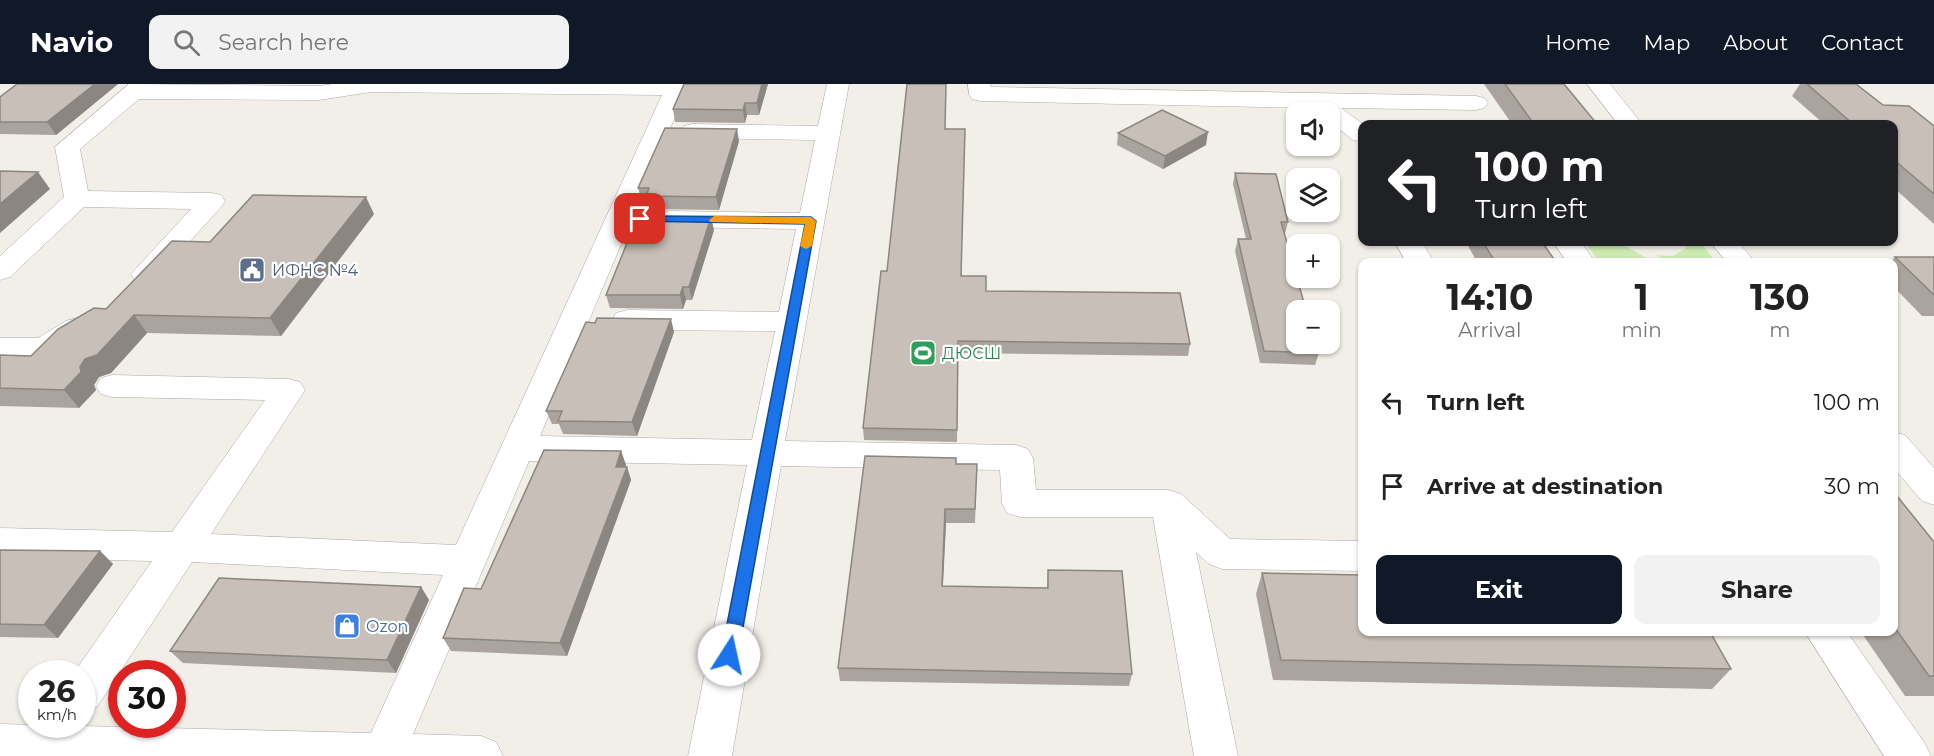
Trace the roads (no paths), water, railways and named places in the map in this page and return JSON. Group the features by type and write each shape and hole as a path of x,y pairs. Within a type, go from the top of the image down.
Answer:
{"street":[{"path":"710,756 838,84"},
{"path":"979,84 980,94 1231,92 1317,101 1469,94 1487,120"},
{"path":"1598,84 1627,120"},
{"path":"77,199 68,147 138,88 323,88 371,85 677,86 383,754"},
{"path":"1317,101 1358,137"},
{"path":"657,131 828,133"},
{"path":"0,271 77,199 212,201 125,296"},
{"path":"618,219 811,221"},
{"path":"1727,246 1738,258"},
{"path":"0,348 44,348 99,316"},
{"path":"574,319 791,322"},
{"path":"96,673 289,390 112,386"},
{"path":"518,448 1016,458 1020,503 1168,504 1222,554 1358,555"},
{"path":"1898,450 1934,492"},
{"path":"1168,504 1216,756"},
{"path":"0,543 182,547 468,561"},
{"path":"1828,636 1909,756"},
{"path":"96,737 383,754 482,756"},
{"path":"0,744 36,738"}],"place":[{"name":"ИФНС №4","path":"252,270"},
{"name":"ДЮСШ","path":"923,353"},
{"name":"Ozon","path":"347,626"}]}
